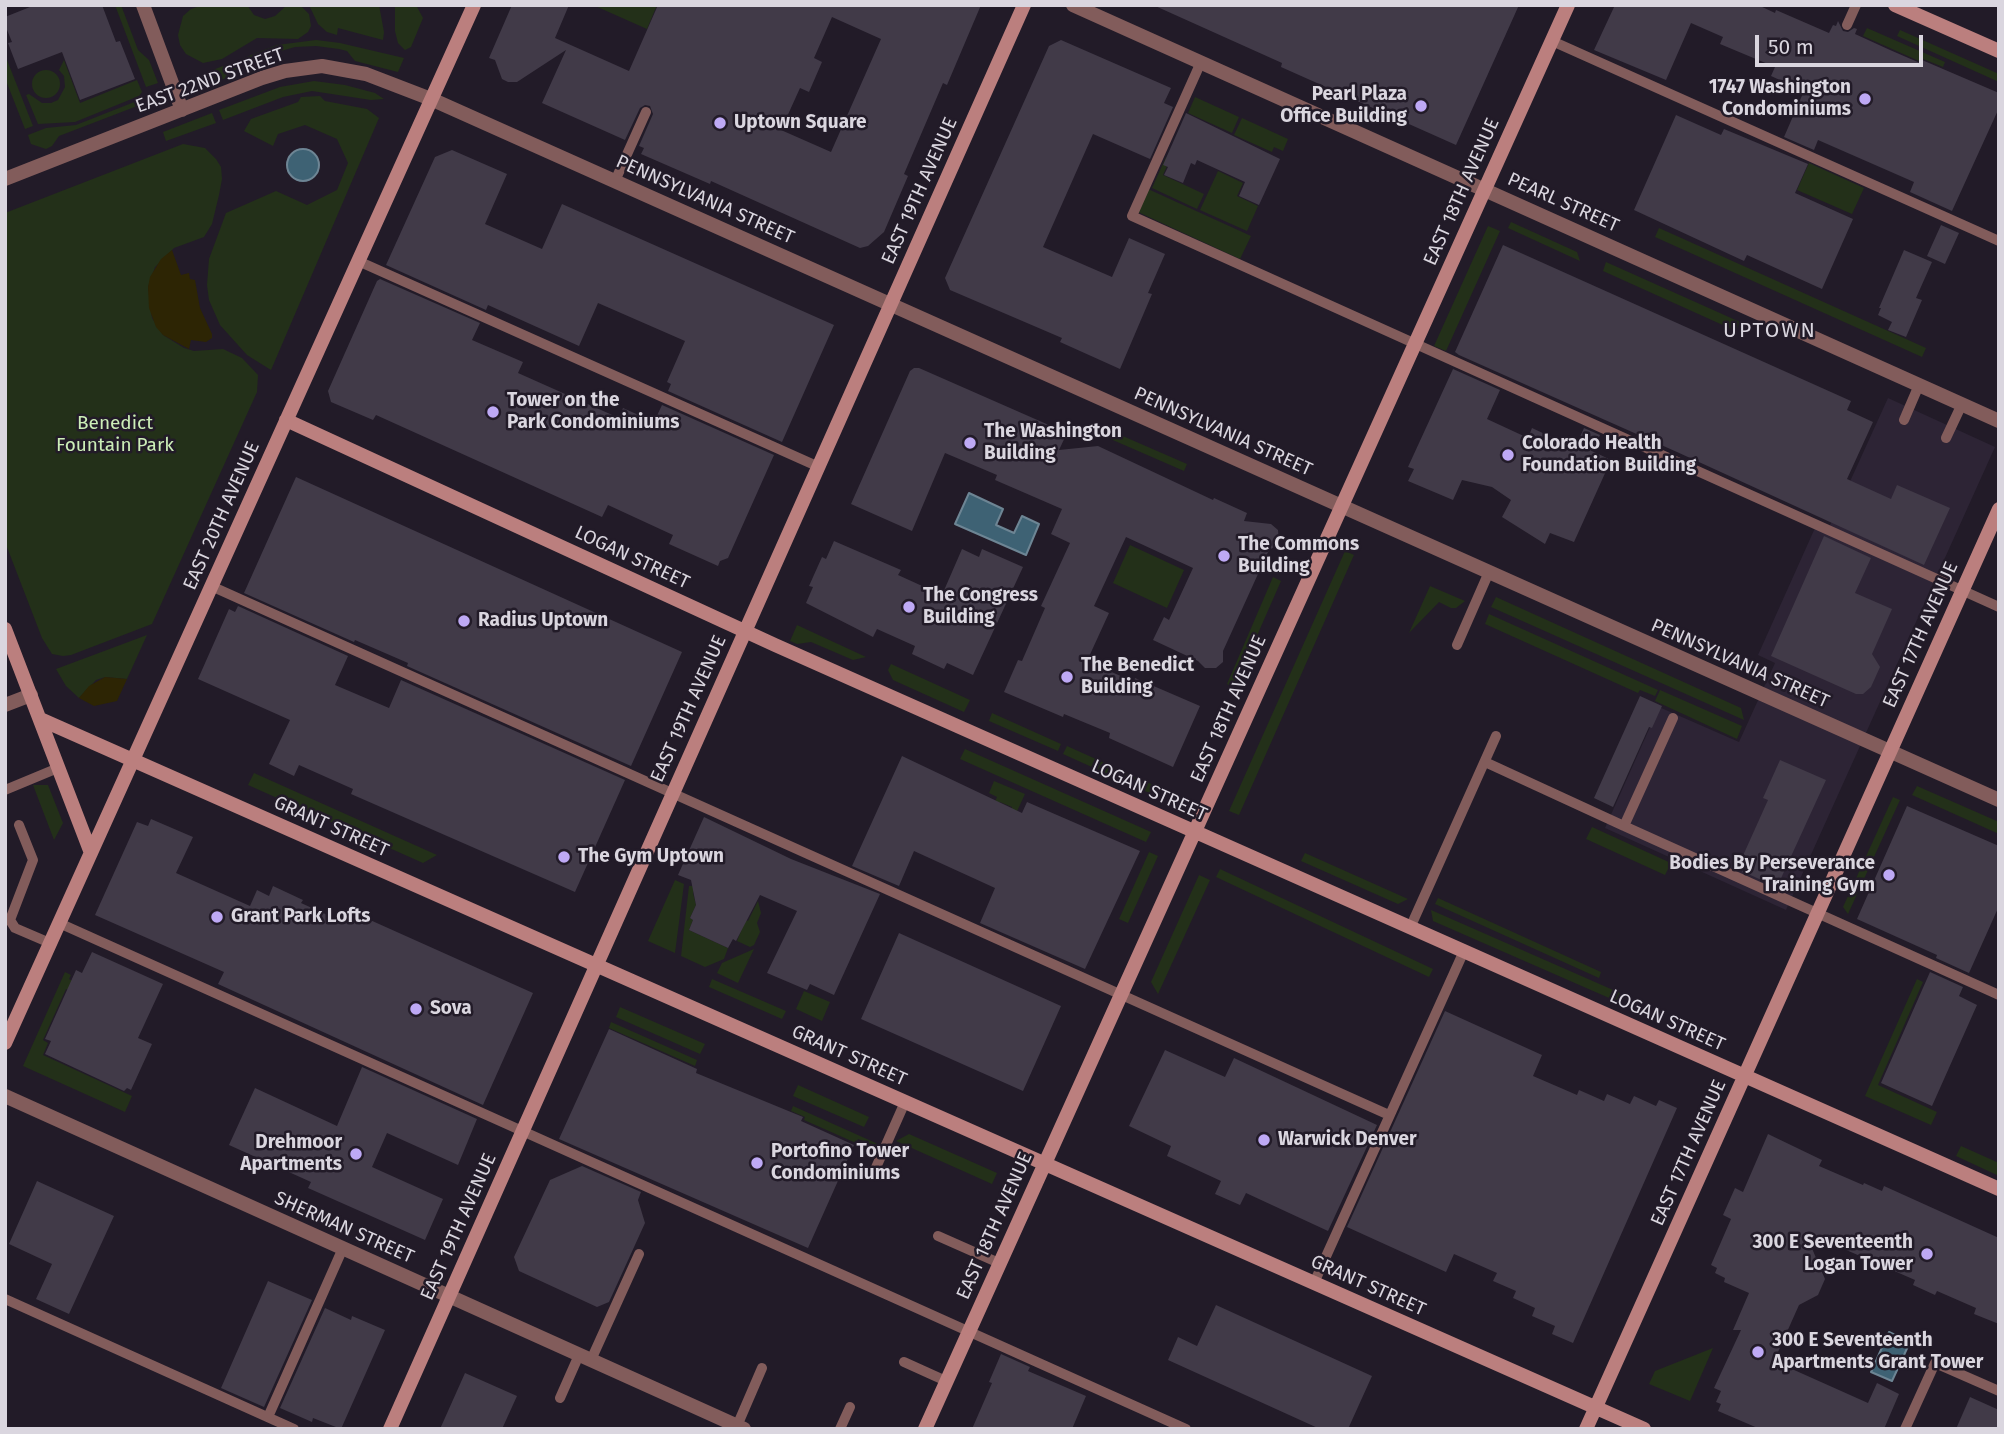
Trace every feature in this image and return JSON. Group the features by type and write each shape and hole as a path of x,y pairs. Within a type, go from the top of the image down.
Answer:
{"street":[{"path":"143,5 182,110"},
{"name":"EAST 20TH AVENUE","path":"5,1043 474,5"},
{"name":"EAST 19TH AVENUE","path":"390,1429 1024,5"},
{"name":"PEARL STREET","path":"1073,5 1999,421"},
{"name":"EAST 18TH AVENUE","path":"925,1429 1568,5"},
{"path":"1895,5 1999,51"},
{"name":"EAST 22ND STREET","path":"5,178 262,78 300,68 322,66 366,74 431,99"},
{"name":"PENNSYLVANIA STREET","path":"431,99 1999,800"},
{"name":"LOGAN STREET","path":"286,420 745,632 1999,1189"},
{"name":"EAST 17TH AVENUE","path":"1586,1429 1999,509"},
{"path":"5,629 91,853"},
{"path":"5,705 31,695"},
{"name":"GRANT STREET","path":"40,719 1644,1429"},
{"name":"SHERMAN STREET","path":"5,1096 741,1427"}],"lane":[{"path":"1847,25 1856,5"},
{"path":"1552,41 1999,241"},
{"path":"1201,62 1132,216 1999,607"},
{"path":"615,181 646,112"},
{"path":"358,261 819,467"},
{"path":"1903,420 1919,385"},
{"path":"1946,438 1962,404"},
{"path":"1457,645 1489,572"},
{"path":"211,586 1389,1115"},
{"path":"1624,826 1673,718"},
{"path":"1410,928 1496,736"},
{"path":"1485,762 1999,995"},
{"path":"5,790 58,768"},
{"path":"19,825 33,860 10,920 15,928 50,943"},
{"path":"59,923 1186,1429"},
{"path":"1314,1283 1464,951"},
{"path":"874,1172 905,1102"},
{"path":"937,1236 999,1263"},
{"path":"268,1417 343,1248"},
{"path":"560,1398 585,1357 639,1254"},
{"path":"5,1299 295,1429"},
{"path":"904,1362 946,1381"},
{"path":"1905,1429 1935,1363 1999,1391"},
{"path":"741,1427 762,1368"},
{"path":"841,1429 850,1408"}],"shaded area":[{"path":"1888,398 1995,447 1786,910 1605,828 1659,707 1739,742 1775,663 1758,655 1815,528 1827,532"}],"green space":[{"path":"115,5 121,5 138,50 149,60 158,83 146,87"},
{"path":"203,5 247,5 254,15 265,19 275,16 286,6 300,5 309,14 311,26 308,32 298,39 257,38 222,59 203,63 186,54 178,35 183,16 191,9"},
{"path":"309,5 379,5 383,40 338,28 337,35 327,32 318,24"},
{"path":"395,5 416,5 423,18 411,47 405,50 398,43 395,31"},
{"path":"593,5 657,5 647,29"},
{"path":"1867,28 1945,62 1943,67 1921,58 1919,61 1863,36"},
{"path":"1900,30 1999,74 1999,82 1897,36"},
{"path":"316,40 404,58 398,72 355,61 347,51 339,49 295,47 260,57 238,67 233,75 209,85 205,73 277,45"},
{"path":"7,60 33,126 25,129 5,78"},
{"path":"64,60 80,103 137,80 142,92 139,96 75,122 38,124 26,95 29,94 42,103 58,100 65,87 64,76 59,70"},
{"path":"46,70 56,74 60,84 56,94 46,98 36,94 32,84 36,74"},
{"path":"314,81 345,85 375,93 384,99 371,100 312,91 283,97 223,120 219,110 280,87"},
{"path":"320,96 325,101 367,109 379,118 271,370 247,355 220,325 209,300 209,259 226,213 276,191 307,205 337,190 348,163 337,139 305,125 278,134 273,146 244,131 251,119 298,102 301,97"},
{"path":"1195,97 1239,117 1232,133 1188,113"},
{"path":"142,99 145,103 59,136 52,146 46,149 31,144 28,135 46,128 76,125"},
{"path":"212,113 216,123 166,141 163,132"},
{"path":"1242,118 1288,139 1283,151 1274,147 1272,152 1234,135"},
{"name":"Benedict Fountain Park","path":"183,144 205,148 221,167 222,179 212,224 204,237 174,248 155,267 148,287 152,318 163,335 184,348 194,351 223,349 242,358 258,375 257,392 152,624 71,655 52,654 42,638 5,542 5,213"},
{"path":"1166,157 1170,159 1163,175 1204,194 1197,209 1152,188"},
{"path":"1809,163 1864,188 1852,214 1797,190"},
{"path":"1218,171 1243,183 1237,196 1258,206 1247,231 1200,210"},
{"path":"1148,189 1251,236 1240,259 1138,212"},
{"path":"1511,222 1577,252 1580,261 1508,228"},
{"path":"1488,226 1500,231 1446,351 1434,346"},
{"path":"1659,228 1926,348 1922,357 1655,237"},
{"path":"1606,262 1740,322 1736,331 1603,271"},
{"path":"1102,427 1187,464 1184,471 1099,434"},
{"path":"1130,545 1184,570 1167,608 1113,583"},
{"path":"1345,551 1354,555 1239,815 1229,811"},
{"path":"1273,577 1281,581 1234,688 1227,684"},
{"path":"1430,586 1465,601 1456,608 1439,602 1409,633"},
{"path":"1496,597 1741,708 1744,720 1491,607"},
{"path":"1489,614 1658,690 1655,696 1640,690 1638,693 1485,624"},
{"path":"797,625 866,657 853,660 811,642 797,644 790,641"},
{"path":"147,635 127,679 105,677 96,680 79,698 66,686 56,669"},
{"path":"891,664 970,700 964,712 893,680 888,670"},
{"path":"1660,690 1742,726 1737,739 1655,701"},
{"path":"992,713 1061,744 1058,751 989,721"},
{"path":"1067,746 1160,788 1156,796 1063,754"},
{"path":"965,749 1151,832 1146,842 960,759"},
{"path":"254,773 437,855 423,863 248,785"},
{"path":"994,781 1025,794 1013,820 1008,818 1012,807 1000,802 995,811 992,809 997,797 989,793"},
{"path":"33,785 48,785 63,823 54,840"},
{"path":"1917,786 1999,822 1999,834 1912,795"},
{"path":"1893,797 1900,800 1848,914 1843,907"},
{"path":"1592,827 1671,863 1665,875 1586,839"},
{"path":"1149,852 1158,856 1128,923 1119,919"},
{"path":"1305,853 1408,899 1398,904 1301,861"},
{"path":"1220,869 1433,969 1429,977 1216,877"},
{"path":"1199,875 1210,880 1158,994 1151,982"},
{"path":"675,880 684,884 675,953 648,941"},
{"path":"689,886 697,886 693,893 696,905 690,918 693,920 689,930 728,948 724,959 705,967 681,956"},
{"path":"1438,898 1601,972 1599,978 1435,904"},
{"path":"758,901 761,913 757,923 760,932 754,945 750,947 737,941 744,924 743,918 748,921"},
{"path":"1431,910 1620,993 1616,1001 1433,921"},
{"path":"754,949 738,983 717,973 722,963"},
{"path":"65,972 71,975 69,979 75,982 71,991 66,989 43,1040 48,1043 43,1055 132,1096 125,1112 23,1066"},
{"path":"712,979 786,1011 782,1019 709,987"},
{"path":"1917,979 1923,982 1878,1085 1937,1112 1931,1125 1865,1096"},
{"path":"804,991 830,1002 822,1021 796,1009"},
{"path":"620,1007 705,1044 700,1054 616,1017"},
{"path":"611,1022 697,1060 695,1066 609,1028"},
{"path":"798,1085 869,1117 864,1127 793,1096"},
{"path":"793,1106 878,1144 877,1147 858,1139 856,1143 804,1120 805,1117 791,1111"},
{"path":"909,1134 997,1173 992,1184 896,1141"},
{"path":"1961,1146 1999,1163 1999,1176 1956,1156"},
{"path":"1713,1348 1690,1401 1649,1384 1655,1371"}],"sand":[{"path":"172,250 181,275 189,273 190,279 195,280 200,308 212,334 212,338 206,342 191,340 189,349 163,335 156,327 149,308 150,277 161,259"},
{"path":"105,677 127,679 117,701 94,706 79,698 89,686"}],"water":[{"path":"303,149 314,154 319,165 314,176 303,181 292,176 287,165 292,154"},
{"path":"969,493 1003,509 996,525 1014,533 1022,516 1039,524 1026,555 955,524"},
{"path":"1889,1332 1910,1342 1892,1381 1871,1372"}],"building":[{"path":"35,5 102,5 116,42 120,41 135,79 80,100 62,52 18,69 8,43 12,42 5,25 5,17"},
{"name":"Uptown Square","path":"512,5 569,5 555,38 629,71 658,5 981,5 947,85 943,83 904,174 908,176 884,232 868,246 860,248 711,181 710,184 641,154 644,148 639,146 653,114 650,106 640,108 625,140 542,103 566,50 517,82 502,79 495,60 489,58","holes":["832,17 881,39 831,152 781,130 800,88 809,92 822,62 814,58"]},
{"name":"Pearl Plaza Office Building","path":"1153,5 1519,5 1456,145 1281,67 1282,63"},
{"path":"1615,5 1758,5 1829,33 1838,21 1843,31 1857,29 1855,34 1890,50 1920,63 1922,60 1999,93 1999,108 1952,211 1910,192 1914,182 1818,140 1814,150 1784,137 1804,91 1771,76 1775,67 1720,44 1723,37 1691,23 1666,80 1594,50"},
{"path":"1061,40 1171,88 1164,103 1173,107 1150,159 1093,134 1043,247 1112,277 1129,238 1165,254 1148,293 1152,294 1120,369 1060,342 1062,338 950,290 945,278 1049,46"},
{"path":"1186,113 1280,159 1259,205 1239,196 1245,182 1197,160 1195,165 1191,163 1183,183 1164,175 1168,167 1163,165"},
{"path":"1676,115 1721,135 1724,129 1808,164 1795,193 1853,219 1822,289 1747,255 1744,261 1634,210"},
{"path":"452,150 507,174 485,224 542,249 562,204 834,325 782,442 668,391 671,384 667,382 685,341 598,303 579,346 488,305 486,310 386,265 435,157"},
{"path":"1941,225 1959,233 1945,264 1927,256"},
{"path":"1503,245 1851,401 1847,410 1873,422 1847,479 1891,499 1897,485 1950,508 1924,565 1455,352"},
{"path":"1904,250 1932,262 1916,298 1922,300 1906,337 1888,330 1892,322 1878,315"},
{"path":"380,279 480,323 472,340 523,362 518,373 619,418 623,408 654,422 662,405 774,455 728,558 720,561 718,566 669,544 673,535 608,505 602,517 376,415 373,420 331,402 328,391"},
{"path":"914,368 1067,433 1059,450 1098,446 1247,513 1244,521 1271,524 1278,530 1279,542 1268,552 1223,651 1223,662 1216,668 1205,668 1198,661 1153,640 1164,617 1169,620 1193,568 1126,537 1094,606 1109,613 1087,661 1134,682 1135,678 1200,706 1173,767 1109,738 1110,733 1004,692 1018,660 1022,661 1045,608 1041,606 1070,543 1051,534 1062,509 995,480 997,475 945,453 912,531 851,504 910,371"},
{"name":"Colorado Health Foundation Building","path":"1453,369 1500,390 1487,419 1528,438 1532,428 1575,448 1584,428 1600,435 1592,451 1611,460 1574,542 1550,533 1545,544 1502,517 1511,500 1492,487 1462,480 1453,500 1408,481 1414,469 1408,467"},
{"name":"Radius Uptown","path":"296,477 682,652 631,766 407,666 408,663 244,593"},
{"path":"1824,536 1871,558 1855,593 1892,609 1872,654 1880,667 1871,687 1863,694 1856,694 1771,656"},
{"name":"The Congress Building","path":"834,541 901,570 898,575 942,595 962,549 979,557 982,549 1023,567 973,675 947,663 944,669 912,654 915,646 877,629 873,637 806,603 813,587 809,586 822,557 826,559"},
{"path":"238,606 348,656 335,685 389,708 401,680 625,780 575,892 351,794 353,789 299,765 294,776 269,764 290,720 198,679 229,609 235,612"},
{"path":"1640,696 1662,706 1652,728 1649,727 1613,807 1594,798"},
{"path":"902,756 1022,813 1027,802 1140,851 1085,969 980,923 995,888 914,851 899,886 852,866"},
{"path":"1780,760 1826,780 1777,887 1737,869 1768,800 1763,798"},
{"path":"1907,806 1999,846 1999,906 1969,973 1936,958 1937,955 1857,919"},
{"path":"704,817 791,859 880,894 834,995 810,984 807,990 767,973 797,911 760,895 736,941 733,939 728,948 689,930 693,920 690,918 696,905 691,880 678,875"},
{"path":"151,819 193,837 176,873 250,906 257,890 269,896 273,886 303,900 301,903 345,923 350,911 533,993 483,1105 218,984 224,972 95,915 137,822 148,826"},
{"path":"899,933 1061,1006 1023,1091 861,1019"},
{"path":"92,952 163,984 138,1038 152,1044 131,1090 127,1088 124,1091 45,1054 51,1041 45,1039 76,970 82,973"},
{"path":"1930,972 1963,987 1959,996 1977,1005 1932,1106 1881,1083"},
{"path":"1445,1011 1542,1055 1533,1076 1577,1095 1579,1090 1604,1101 1607,1094 1630,1104 1634,1096 1656,1106 1659,1100 1677,1108 1573,1343 1552,1334 1555,1326 1532,1316 1535,1308 1513,1298 1516,1291 1493,1281 1497,1273 1454,1254 1446,1272 1347,1227"},
{"path":"609,1029 697,1069 696,1073 803,1117 801,1121 854,1145 808,1248 559,1139"},
{"name":"Warwick Denver","path":"1165,1050 1225,1077 1234,1058 1377,1125 1328,1231 1246,1193 1240,1205 1215,1194 1221,1181 1167,1156 1171,1146 1129,1126"},
{"name":"Drehmoor Apartments","path":"362,1067 477,1119 458,1165 387,1133 372,1167 443,1199 425,1240 308,1188 311,1182 229,1145 255,1088 337,1126"},
{"path":"1768,1134 1822,1160 1819,1166 1882,1191 1884,1186 1999,1238 1999,1324 1974,1314 1976,1308 1937,1291 1935,1295 1913,1285 1915,1280 1805,1232 1825,1279 1818,1295 1799,1305 1774,1361 1868,1403 1877,1383 1899,1394 1884,1429 1760,1429 1718,1411 1721,1404 1716,1402 1721,1391 1714,1388 1741,1330 1733,1330 1749,1293 1724,1282 1725,1278 1715,1273 1717,1268 1711,1265 1731,1219 1723,1215 1735,1188 1743,1192"},
{"path":"582,1166 641,1192 638,1200 645,1223 609,1302 597,1307 519,1271 514,1257 550,1180"},
{"path":"37,1181 114,1216 69,1314 36,1299 52,1264 9,1244"},
{"path":"268,1281 312,1300 264,1407 221,1388"},
{"path":"1216,1305 1372,1376 1348,1429 1320,1429 1168,1360 1178,1337 1197,1346"},
{"path":"325,1308 351,1320 352,1316 385,1330 341,1429 313,1418 312,1422 280,1408"},
{"path":"1001,1354 1030,1367 1028,1371 1086,1396 1072,1429 972,1429"},
{"path":"465,1373 517,1396 502,1429 440,1429"},
{"path":"1970,1397 1999,1410 1999,1429 1956,1429"}],"place":[{"name":"1747 Washington Condominiums","path":"1865,99"},
{"name":"Pearl Plaza Office Building","path":"1421,106"},
{"name":"Uptown Square","path":"720,123"},
{"name":"Tower on the Park Condominiums","path":"493,412"},
{"name":"The Washington Building","path":"970,443"},
{"name":"Colorado Health Foundation Building","path":"1508,455"},
{"name":"The Commons Building","path":"1224,556"},
{"name":"The Congress Building","path":"909,607"},
{"name":"Radius Uptown","path":"464,621"},
{"name":"The Benedict Building","path":"1067,677"},
{"name":"The Gym Uptown","path":"564,857"},
{"name":"Bodies By Perseverance Training Gym","path":"1889,875"},
{"name":"Grant Park Lofts","path":"217,917"},
{"name":"Sova","path":"416,1009"},
{"name":"Warwick Denver","path":"1264,1140"},
{"name":"Drehmoor Apartments","path":"356,1154"},
{"name":"Portofino Tower Condominiums","path":"757,1163"},
{"name":"300 E Seventeenth Logan Tower","path":"1927,1254"},
{"name":"300 E Seventeenth Apartments Grant Tower","path":"1758,1352"}],"district":[{"name":"UPTOWN","path":"1770,331"}]}
